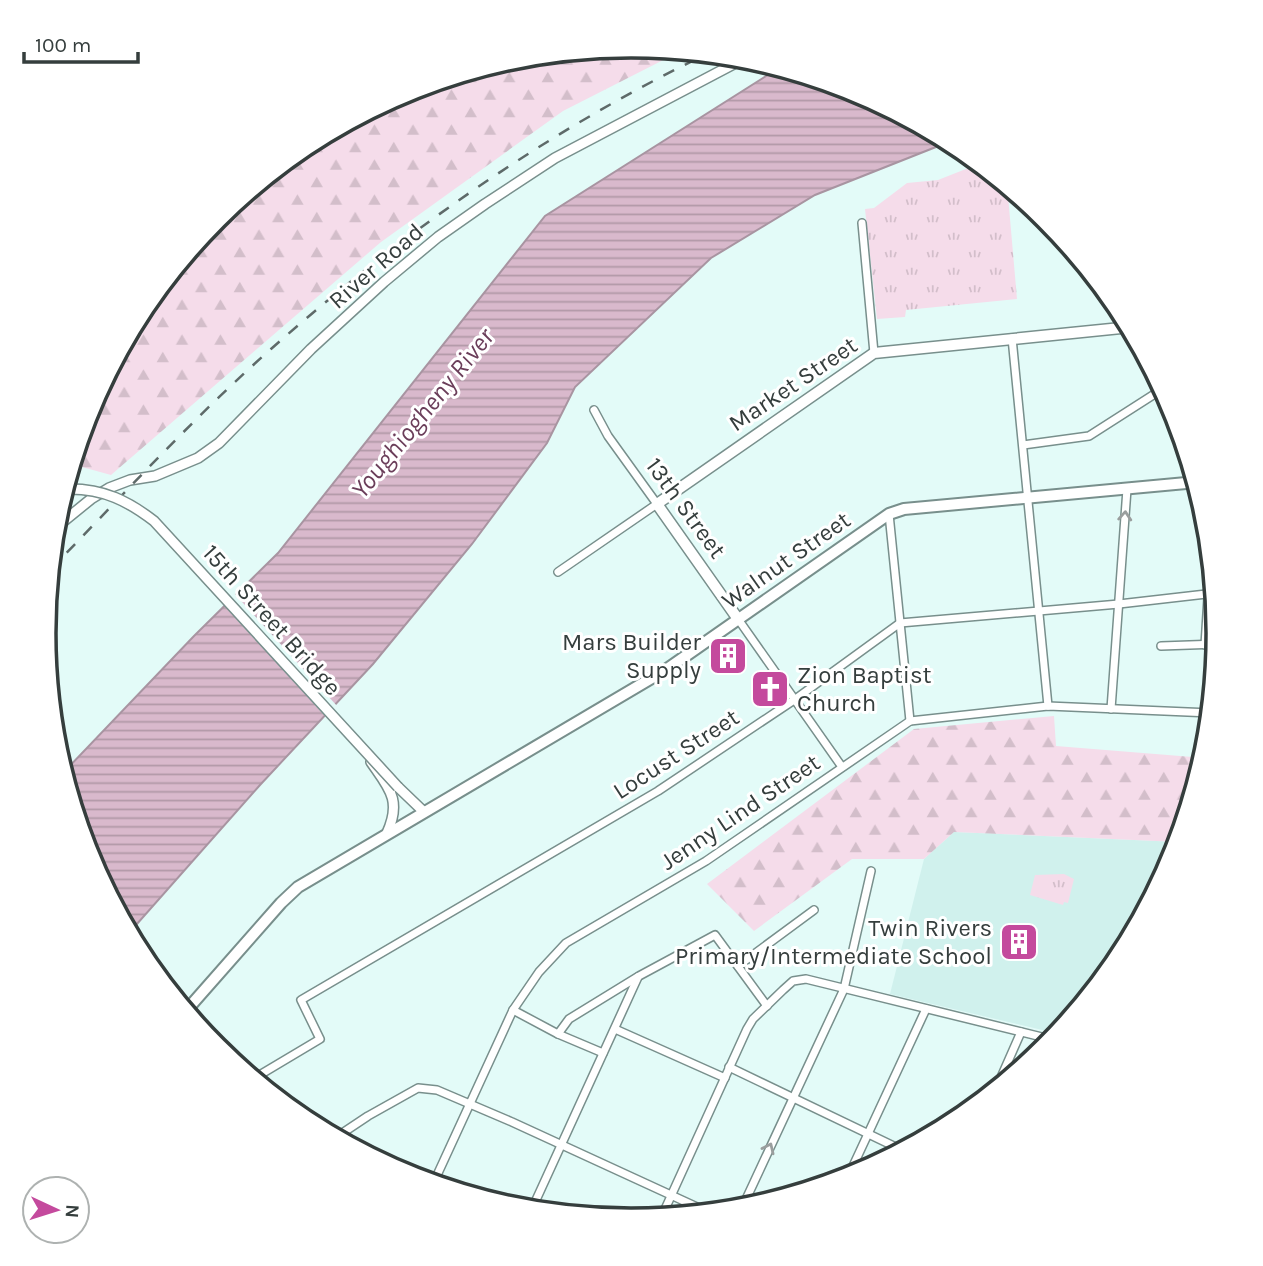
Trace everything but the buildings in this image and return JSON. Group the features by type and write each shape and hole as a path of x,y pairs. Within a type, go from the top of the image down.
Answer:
{"main road":[{"name":"Market Street","path":"657,504 874,353 1119,328"},
{"name":"Walnut Street","path":"193,1004 298,887 667,669 889,514 904,509 1187,483"},
{"name":"13th Street","path":"657,504 738,619"}],"street":[{"name":"River Road","path":"68,518 109,488 130,480 155,476 177,467 198,458 219,443 311,349 384,282 438,237 485,204 555,158 729,66"},
{"path":"862,223 874,353"},
{"path":"1012,338 1048,706"},
{"path":"1023,445 1089,436 1155,394"},
{"name":"13th Street","path":"594,410 608,436 657,504"},
{"path":"1111,709 1127,489"},
{"name":"15th Street Bridge","path":"75,490 103,492 123,500 154,522 360,746 396,790 424,812"},
{"name":"Market Street","path":"558,572 657,504"},
{"path":"889,514 911,721"},
{"path":"900,623 1206,594"},
{"name":"13th Street","path":"738,619 842,767"},
{"name":"Locust Street","path":"262,1074 320,1039 301,1000 658,791 794,700 900,623"},
{"path":"1161,646 1205,645 1207,631"},
{"name":"Jenny Lind Street","path":"437,1175 513,1010 539,972 566,943 706,861 911,721 1048,706 1201,713"},
{"path":"387,833 394,817 396,790"},
{"path":"747,1196 844,989 871,871"},
{"path":"738,966 814,910"},
{"path":"558,1034 569,1019 639,976 715,935 767,1006"},
{"path":"536,1200 639,976"},
{"path":"667,1207 753,1019 793,981 806,979 1041,1037"},
{"path":"854,1164 926,1009"},
{"path":"513,1010 558,1034 603,1053"},
{"path":"615,1029 725,1077"},
{"path":"1003,1072 1021,1032"},
{"path":"729,1068 892,1146"},
{"path":"345,1131 418,1088 437,1090 692,1205"}],"shaded area":[{"path":"954,832 1167,841 1148,888 1110,953 1046,1031 890,994 924,859"}],"green space":[{"path":"665,59 563,111 381,242 111,475 81,467 100,413 133,345 153,313 199,254 252,200 281,176 312,154 377,117 411,101 483,77 556,62"},
{"path":"970,167 1008,198 1017,299 906,310 905,317 877,319 865,209 874,208 907,183 938,180"},
{"path":"1054,716 1056,746 1193,757 1167,841 954,832 924,859 852,859 754,931 707,884 914,729"},
{"path":"1064,874 1074,879 1068,903 1064,902 1063,905 1030,895 1035,875"}],"water":[{"name":"Youghiogheny River","path":"769,74 852,101 938,146 815,195 711,258 575,387 547,443 472,544 373,664 260,785 136,925 100,853 72,764 278,553 545,216"}],"pier":[{"path":"233,592 338,707 327,718 222,603"}],"railway":[{"path":"61,559 242,375 372,264 425,224 535,149 693,61"}],"place":[{"name":"Mars Builder Supply","path":"728,656"},
{"name":"Zion Baptist Church","path":"770,689"},
{"name":"Twin Rivers Primary/Intermediate School","path":"1019,942"}]}
